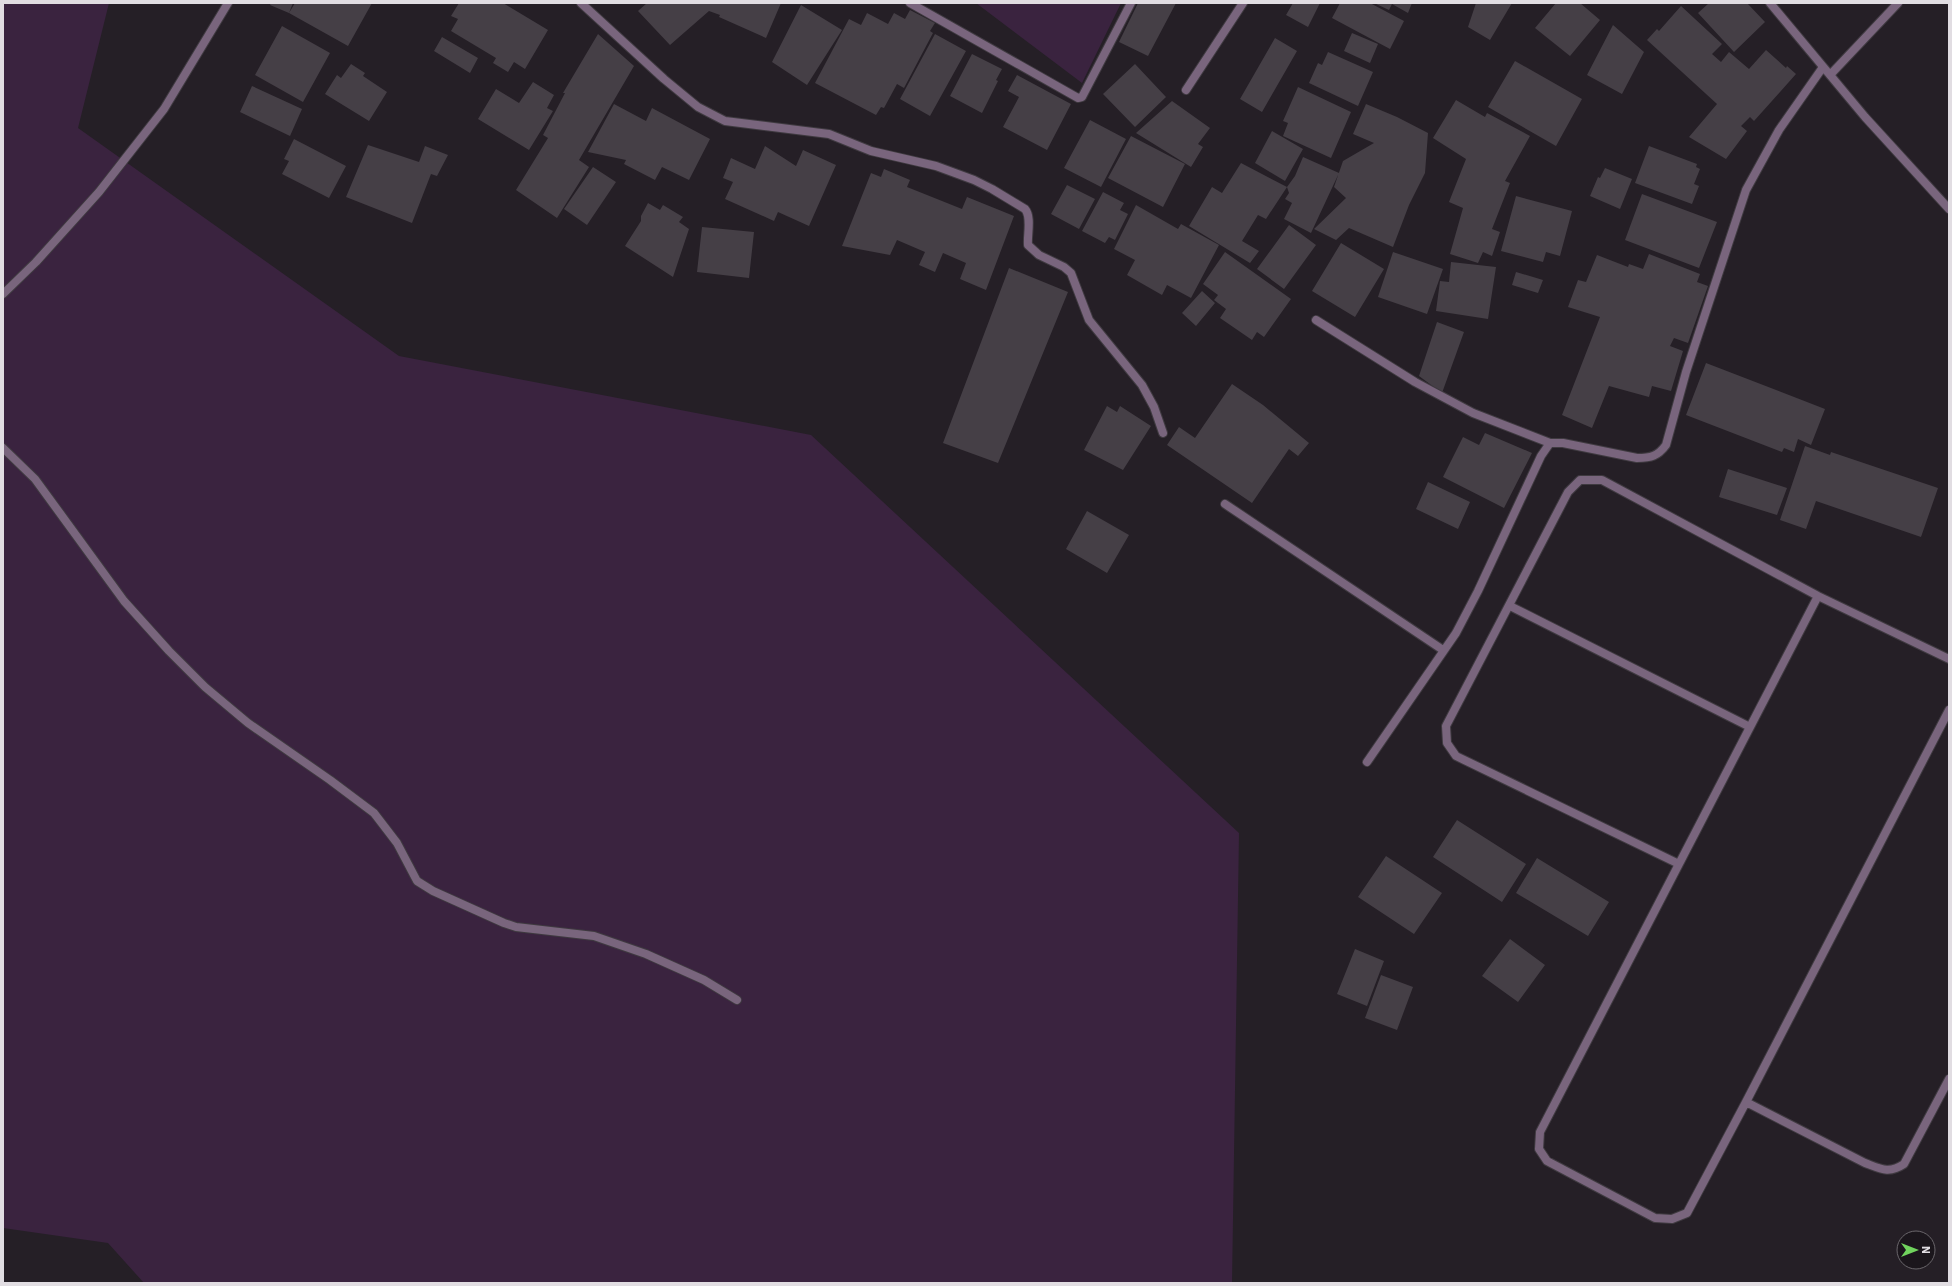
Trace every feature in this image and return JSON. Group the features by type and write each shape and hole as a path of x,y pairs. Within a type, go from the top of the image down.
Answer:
{"street":[{"path":"3,294 36,262 99,192 164,109 228,3"},
{"path":"581,3 664,79 698,106 725,121 829,134 871,151 936,166 974,180 992,188 1025,209 1028,213 1028,245 1039,255 1064,267 1071,273 1089,320 1142,385 1154,407 1163,433"},
{"path":"910,3 1078,98 1082,97 1131,3"},
{"path":"1186,90 1243,3"},
{"path":"1770,3 1865,117 1949,209"},
{"path":"1830,75 1898,3"},
{"path":"1316,320 1415,382 1473,413 1550,443 1563,443 1637,458 1650,458 1660,454 1666,445 1686,372 1746,190 1779,130 1823,67"},
{"path":"1367,762 1456,633 1478,591 1542,456 1550,443"},
{"path":"3,448 35,479 124,600 169,651 205,687 248,723 374,812 397,843 417,881 432,891 484,915 510,925 594,936 646,954 698,977 737,1000"},
{"path":"1679,864 1456,756 1447,743 1446,726 1510,606 1568,492 1580,480 1602,480 1818,596 1949,659"},
{"path":"1225,504 1443,650"},
{"path":"1818,596 1540,1132 1539,1149 1547,1161 1655,1218 1672,1219 1687,1212 1746,1102 1949,710"},
{"path":"1510,606 1750,727"},
{"path":"1746,1102 1865,1163 1886,1170 1896,1170 1904,1164 1949,1079"}],"shaded area":[{"path":"3,3 109,3 78,128 399,356 811,435 1239,833 1232,1283 144,1283 108,1243 3,1228"},
{"path":"976,3 1121,3 1082,83"}],"building":[{"path":"271,3 293,3 289,13 270,5"},
{"path":"295,3 372,3 348,46 289,13"},
{"path":"459,3 503,3 548,30 525,69 514,62 508,72 493,63 496,58 451,31 458,19 451,16"},
{"path":"647,3 781,3 766,38 709,11 670,45 638,11"},
{"path":"1138,3 1176,3 1148,56 1119,42"},
{"path":"1293,3 1320,3 1308,27 1286,15"},
{"path":"1340,3 1370,3 1404,21 1390,49 1332,18"},
{"path":"1374,3 1412,3 1408,13 1392,4 1389,10"},
{"path":"1476,3 1512,3 1490,40 1468,27"},
{"path":"1556,3 1580,3 1600,20 1570,56 1535,28"},
{"path":"1709,3 1747,3 1765,22 1734,52 1698,13"},
{"path":"801,5 842,30 807,85 772,62"},
{"path":"1681,6 1722,44 1712,54 1721,62 1729,52 1749,69 1766,50 1786,68 1787,66 1796,74 1754,121 1750,117 1741,126 1747,131 1726,159 1689,137 1717,104 1647,40 1657,29 1659,31"},
{"path":"910,10 935,23 930,31 933,33 904,88 897,84 884,108 881,107 876,115 815,83 849,19 861,25 867,13 888,24 894,13 905,19"},
{"path":"1613,25 1644,52 1622,94 1587,75"},
{"path":"282,26 330,53 303,102 255,75"},
{"path":"1352,33 1378,44 1370,63 1344,51"},
{"path":"598,34 634,66 579,160 589,167 557,218 516,190 548,138 543,135 565,93 563,93"},
{"path":"935,34 966,51 930,116 900,99"},
{"path":"442,37 478,58 470,73 434,51"},
{"path":"1275,38 1297,51 1262,112 1240,99"},
{"path":"1328,52 1373,72 1358,106 1309,83 1318,63 1322,65"},
{"path":"972,54 1002,69 996,80 998,81 982,113 950,96"},
{"path":"1515,61 1582,99 1556,146 1488,107"},
{"path":"351,64 365,73 363,76 387,92 369,121 325,94 337,75 341,78"},
{"path":"1135,64 1166,97 1135,127 1103,94"},
{"path":"1017,75 1071,104 1047,150 1003,127 1019,97 1008,91"},
{"path":"533,82 554,95 547,108 553,111 529,150 478,119 496,89 519,103"},
{"path":"252,86 302,109 290,136 240,112"},
{"path":"1298,87 1351,112 1331,158 1283,136 1288,123 1283,121"},
{"path":"1456,100 1485,117 1487,113 1530,136 1505,181 1510,183 1492,229 1500,232 1492,256 1483,252 1478,263 1450,254 1463,208 1449,202 1466,159 1433,138"},
{"path":"1172,101 1210,128 1198,144 1203,147 1191,167 1136,133"},
{"path":"614,104 646,121 652,108 710,139 689,180 662,167 655,180 624,164 626,160 588,152"},
{"path":"1366,104 1397,117 1428,133 1425,173 1409,205 1393,247 1349,228 1336,240 1314,229 1346,198 1334,187 1343,161 1374,143 1353,134"},
{"path":"1090,120 1126,139 1101,187 1064,168"},
{"path":"1272,131 1303,149 1285,181 1255,163"},
{"path":"1131,136 1185,164 1163,207 1108,178"},
{"path":"294,139 346,166 329,198 282,174 289,161 284,159"},
{"path":"368,145 419,162 425,146 448,155 437,176 431,174 412,223 346,197"},
{"path":"765,146 796,166 803,150 836,165 809,226 778,212 774,221 725,199 733,182 723,178 731,158 755,169"},
{"path":"1649,146 1697,164 1696,167 1700,169 1694,184 1699,186 1692,204 1635,183"},
{"path":"1303,157 1339,173 1311,233 1284,219 1292,203 1285,199 1289,193 1287,187 1295,176"},
{"path":"1241,163 1287,187 1266,219 1258,215 1242,241 1259,251 1250,263 1189,226 1212,187 1222,193"},
{"path":"593,167 616,182 587,225 564,209"},
{"path":"1605,168 1632,179 1620,209 1590,196 1598,177 1600,178"},
{"path":"884,169 910,180 907,187 962,209 967,197 1014,216 986,290 960,279 966,263 943,253 935,272 919,265 925,252 897,240 890,255 842,246 871,173 881,177"},
{"path":"1067,185 1095,199 1079,229 1051,214"},
{"path":"1103,192 1124,203 1120,210 1128,214 1115,240 1109,237 1105,243 1082,231"},
{"path":"1642,194 1717,222 1699,268 1625,240"},
{"path":"1516,196 1572,211 1560,256 1546,252 1543,262 1501,251"},
{"path":"648,203 660,210 663,205 683,217 679,222 689,229 673,277 625,246 641,221 641,216"},
{"path":"1136,205 1178,229 1181,224 1219,245 1191,298 1167,285 1162,295 1127,275 1135,260 1114,249"},
{"path":"1289,225 1316,245 1284,289 1257,269"},
{"path":"702,227 754,232 749,278 697,272"},
{"path":"1341,243 1384,269 1355,317 1312,291"},
{"path":"1225,252 1291,299 1264,337 1257,332 1252,340 1220,318 1226,309 1214,300 1218,295 1203,284"},
{"path":"1393,252 1443,269 1427,314 1378,297"},
{"path":"1649,254 1700,274 1697,282 1708,286 1688,343 1674,338 1670,346 1683,351 1671,391 1652,386 1649,397 1609,386 1592,428 1562,415 1600,317 1568,307 1578,280 1586,282 1597,255 1628,267 1629,264 1643,269"},
{"path":"1451,262 1496,267 1488,319 1436,311 1440,281 1449,282"},
{"path":"1009,268 1068,292 998,463 943,443"},
{"path":"1516,272 1543,280 1538,293 1512,285"},
{"path":"1202,291 1215,303 1196,326 1182,313"},
{"path":"1437,322 1464,332 1442,393 1419,376"},
{"path":"1706,363 1825,409 1811,445 1798,439 1794,452 1784,448 1782,452 1686,415"},
{"path":"1232,384 1263,405 1309,443 1298,456 1289,449 1252,503 1167,445 1179,427 1195,438"},
{"path":"1107,406 1117,412 1120,406 1151,426 1123,470 1084,450"},
{"path":"1485,433 1532,453 1504,508 1443,477 1463,437 1479,445"},
{"path":"1805,446 1830,455 1831,452 1938,488 1921,537 1816,501 1806,529 1780,520"},
{"path":"1728,469 1787,488 1777,515 1719,497"},
{"path":"1428,482 1470,502 1458,529 1416,509"},
{"path":"1087,511 1129,535 1107,573 1066,549"},
{"path":"1457,820 1526,864 1502,902 1433,857"},
{"path":"1386,856 1442,893 1414,934 1358,897"},
{"path":"1537,858 1609,902 1588,936 1516,893"},
{"path":"1510,939 1545,965 1518,1002 1482,976"},
{"path":"1355,949 1384,961 1367,1006 1337,994"},
{"path":"1381,975 1413,987 1397,1030 1365,1018"}]}
